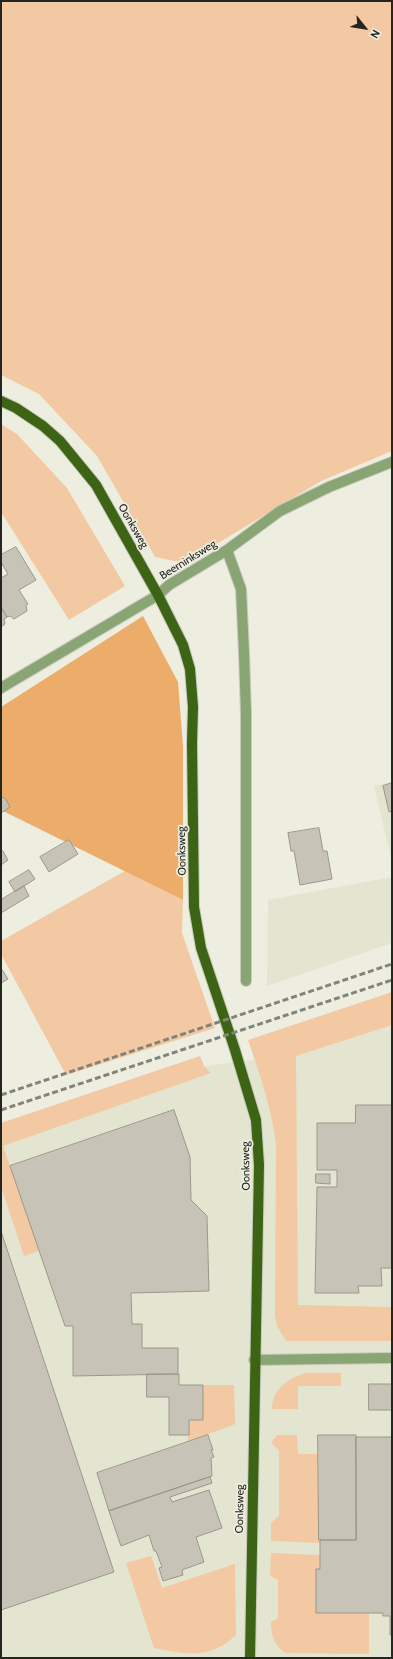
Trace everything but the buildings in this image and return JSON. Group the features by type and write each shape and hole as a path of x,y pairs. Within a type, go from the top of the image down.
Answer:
{"main road":[{"name":"Oonksweg","path":"1,400 43,426 60,441 96,486 176,629 190,669 194,707 192,743 194,907 201,948 235,1050 256,1120 259,1165 254,1360 250,1658"}],"street":[{"name":"Beerninksweg","path":"1,688 158,595 170,585 226,550 280,511 329,487 392,462"},
{"path":"226,550 241,589 244,653 246,713 246,981"},
{"path":"254,1360 392,1358"}],"shaded area":[{"path":"1,1 392,1 392,451 321,481 205,551 179,562 155,557 97,456 39,394 1,375"},
{"path":"1,424 17,434 67,488 125,586 69,620 1,512"},
{"path":"143,616 178,682 183,746 183,900 1,810 1,707"},
{"path":"392,782 392,863 374,786"},
{"path":"125,871 183,900 182,933 215,1028 66,1075 1,954 1,941"},
{"path":"392,877 392,943 267,986 268,900"},
{"path":"392,992 392,1025 296,1056 298,1305 392,1307 392,1341 286,1341 277,1326 275,1316 276,1145 269,1105 248,1040"},
{"path":"392,1025 392,1658 1,1658 1,1134 204,1066 296,1055"},
{"path":"200,1056 204,1066 211,1073 3,1146 39,1251 24,1256 1,1186 1,1123"},
{"path":"307,1373 341,1373 341,1386 298,1386 298,1409 272,1409 278,1390 288,1381"},
{"path":"203,1385 234,1385 235,1424 188,1442 189,1420 203,1420"},
{"path":"277,1435 297,1435 298,1454 318,1454 320,1543 271,1541 271,1523 279,1516 279,1450 271,1443"},
{"path":"271,1553 320,1555 320,1569 316,1569 316,1613 369,1613 369,1654 285,1653 278,1647 271,1627 271,1622 278,1618 278,1580 270,1576"},
{"path":"151,1556 162,1588 235,1564 236,1635 226,1643 208,1652 188,1653 154,1648 126,1563"}],"railway":[{"path":"1,1095 392,964"},
{"path":"1,1110 392,980"}]}
